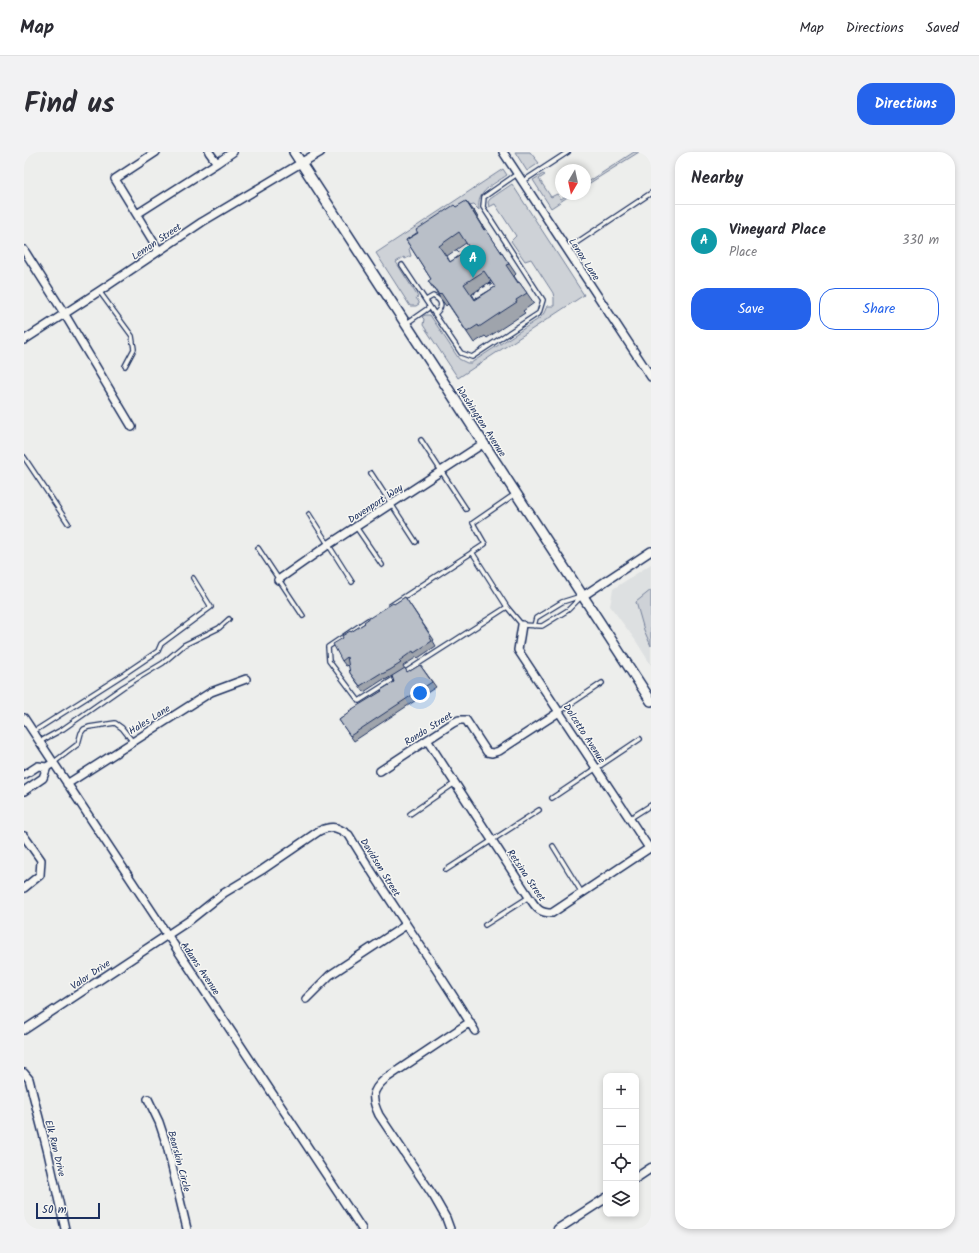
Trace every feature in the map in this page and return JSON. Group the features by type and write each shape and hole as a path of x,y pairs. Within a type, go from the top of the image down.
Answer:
{"main road":[{"name":"Washington Avenue","path":"294,152 651,701"}],"street":[{"path":"156,152 115,178 160,251"},
{"path":"209,152 217,163"},
{"path":"137,214 234,152"},
{"path":"301,163 320,152"},
{"name":"Lenox Lane","path":"503,152 651,377"},
{"name":"Lemon Street","path":"24,340 230,204 301,163"},
{"path":"24,250 64,313 132,427"},
{"name":"Davenport Way","path":"278,580 328,545 484,443"},
{"path":"583,596 651,551"},
{"name":"Dolcetto Avenue","path":"522,625 518,650 629,819 650,848"},
{"name":"Hales Lane","path":"67,784 211,692 246,679"},
{"name":"Rondo Street","path":"380,771 459,720 466,720 487,752 492,753 499,751 559,712"},
{"name":"Adams Avenue","path":"24,718 39,742 50,765 67,784 362,1229"},
{"name":"Retsina Street","path":"427,740 529,897 540,911 552,913 650,848"},
{"path":"24,775 38,766 50,765"},
{"path":"24,779 27,789 43,778 50,765"},
{"name":"Davidson Street","path":"167,935 190,920 224,893 262,870 319,831 330,827 340,828 349,835 475,1031"},
{"path":"24,836 41,860 40,875 24,888"},
{"path":"306,999 330,975 406,925"},
{"name":"Valor Drive","path":"24,1030 167,935"},
{"path":"450,1229 446,1218 434,1197 379,1115 373,1104 373,1095 377,1086 385,1079 470,1022"},
{"name":"Elk Run Drive","path":"24,1073 29,1079 65,1229"},
{"name":"Bearskin Circle","path":"148,1099 159,1122 167,1146 187,1229"},
{"path":"639,1176 651,1168"},
{"path":"558,1229 603,1200"}],"lane":[{"path":"522,182 568,152"},
{"path":"402,264 461,353 472,357 539,313 543,300 484,207 484,197 517,174"},
{"path":"566,249 651,193"},
{"path":"99,291 132,336 134,349 125,366"},
{"path":"426,300 433,296 437,297 441,307 435,314"},
{"path":"406,324 430,307"},
{"path":"421,440 466,509"},
{"path":"24,457 68,523"},
{"path":"371,472 416,542"},
{"path":"387,608 485,544 473,523 516,494"},
{"path":"309,514 352,582"},
{"path":"356,527 382,565"},
{"path":"258,548 303,616"},
{"path":"472,552 507,607 522,625 542,626 568,610 583,596"},
{"path":"33,732 158,651 162,644 211,607 193,578"},
{"path":"534,626 536,618 562,602 583,596"},
{"path":"374,617 328,647 329,661 359,702 507,607"},
{"path":"39,742 63,729 123,687 163,662 184,645 219,628 229,619"},
{"path":"559,712 602,683"},
{"path":"50,765 78,744 81,732 89,727 112,723 118,724 133,742"},
{"path":"552,798 640,739"},
{"path":"410,814 455,783"},
{"path":"629,819 651,805"},
{"path":"446,870 539,810"},
{"path":"554,846 582,893"},
{"path":"485,925 529,897"}],"path":[{"path":"490,283 498,296 490,301 482,306 474,293 490,283"}],"shaded area":[{"path":"515,152 530,152 539,163 527,171"},
{"path":"634,152 639,152 591,182 591,180"},
{"path":"503,169 507,175 491,185 483,193 480,198 479,210 474,205 469,206 411,245 409,249 411,256 405,259 404,257 396,262 418,297 416,298 419,304 416,306 410,306 376,253"},
{"path":"543,174 545,175 539,179 551,197 555,195 555,200 563,200 551,208 533,180"},
{"path":"512,184 584,295 458,378 423,325 424,319 422,317 425,315 430,315 459,359 467,363 471,363 540,318 547,306 554,306 553,293 531,259 525,261 511,241 516,236 495,204 489,207 488,202 490,199"},
{"path":"651,564 651,665 636,641 610,606 613,589"},
{"path":"651,590 651,646 644,630 636,602"}],"building":[{"path":"466,201 484,230 486,229 509,264 506,265 527,293 516,300 517,302 479,327 478,325 467,332 441,293 439,295 428,281 431,279 406,240 418,233 416,230 454,205 456,207","holes":["459,232 470,249 450,262 439,246","484,271 495,287 475,300 464,284"]},
{"path":"405,597 430,635 429,636 432,641 414,653 413,651 399,661 401,663 390,670 382,674 381,673 360,686 350,673 347,657 342,661 333,644 343,638 342,636 365,623 364,622 371,617"},
{"path":"420,665 432,682 350,736 339,720 350,712 349,711 394,682 392,676 405,668 407,672"}],"place":[{"name":"Vineyard Place","path":"473,278"}]}
